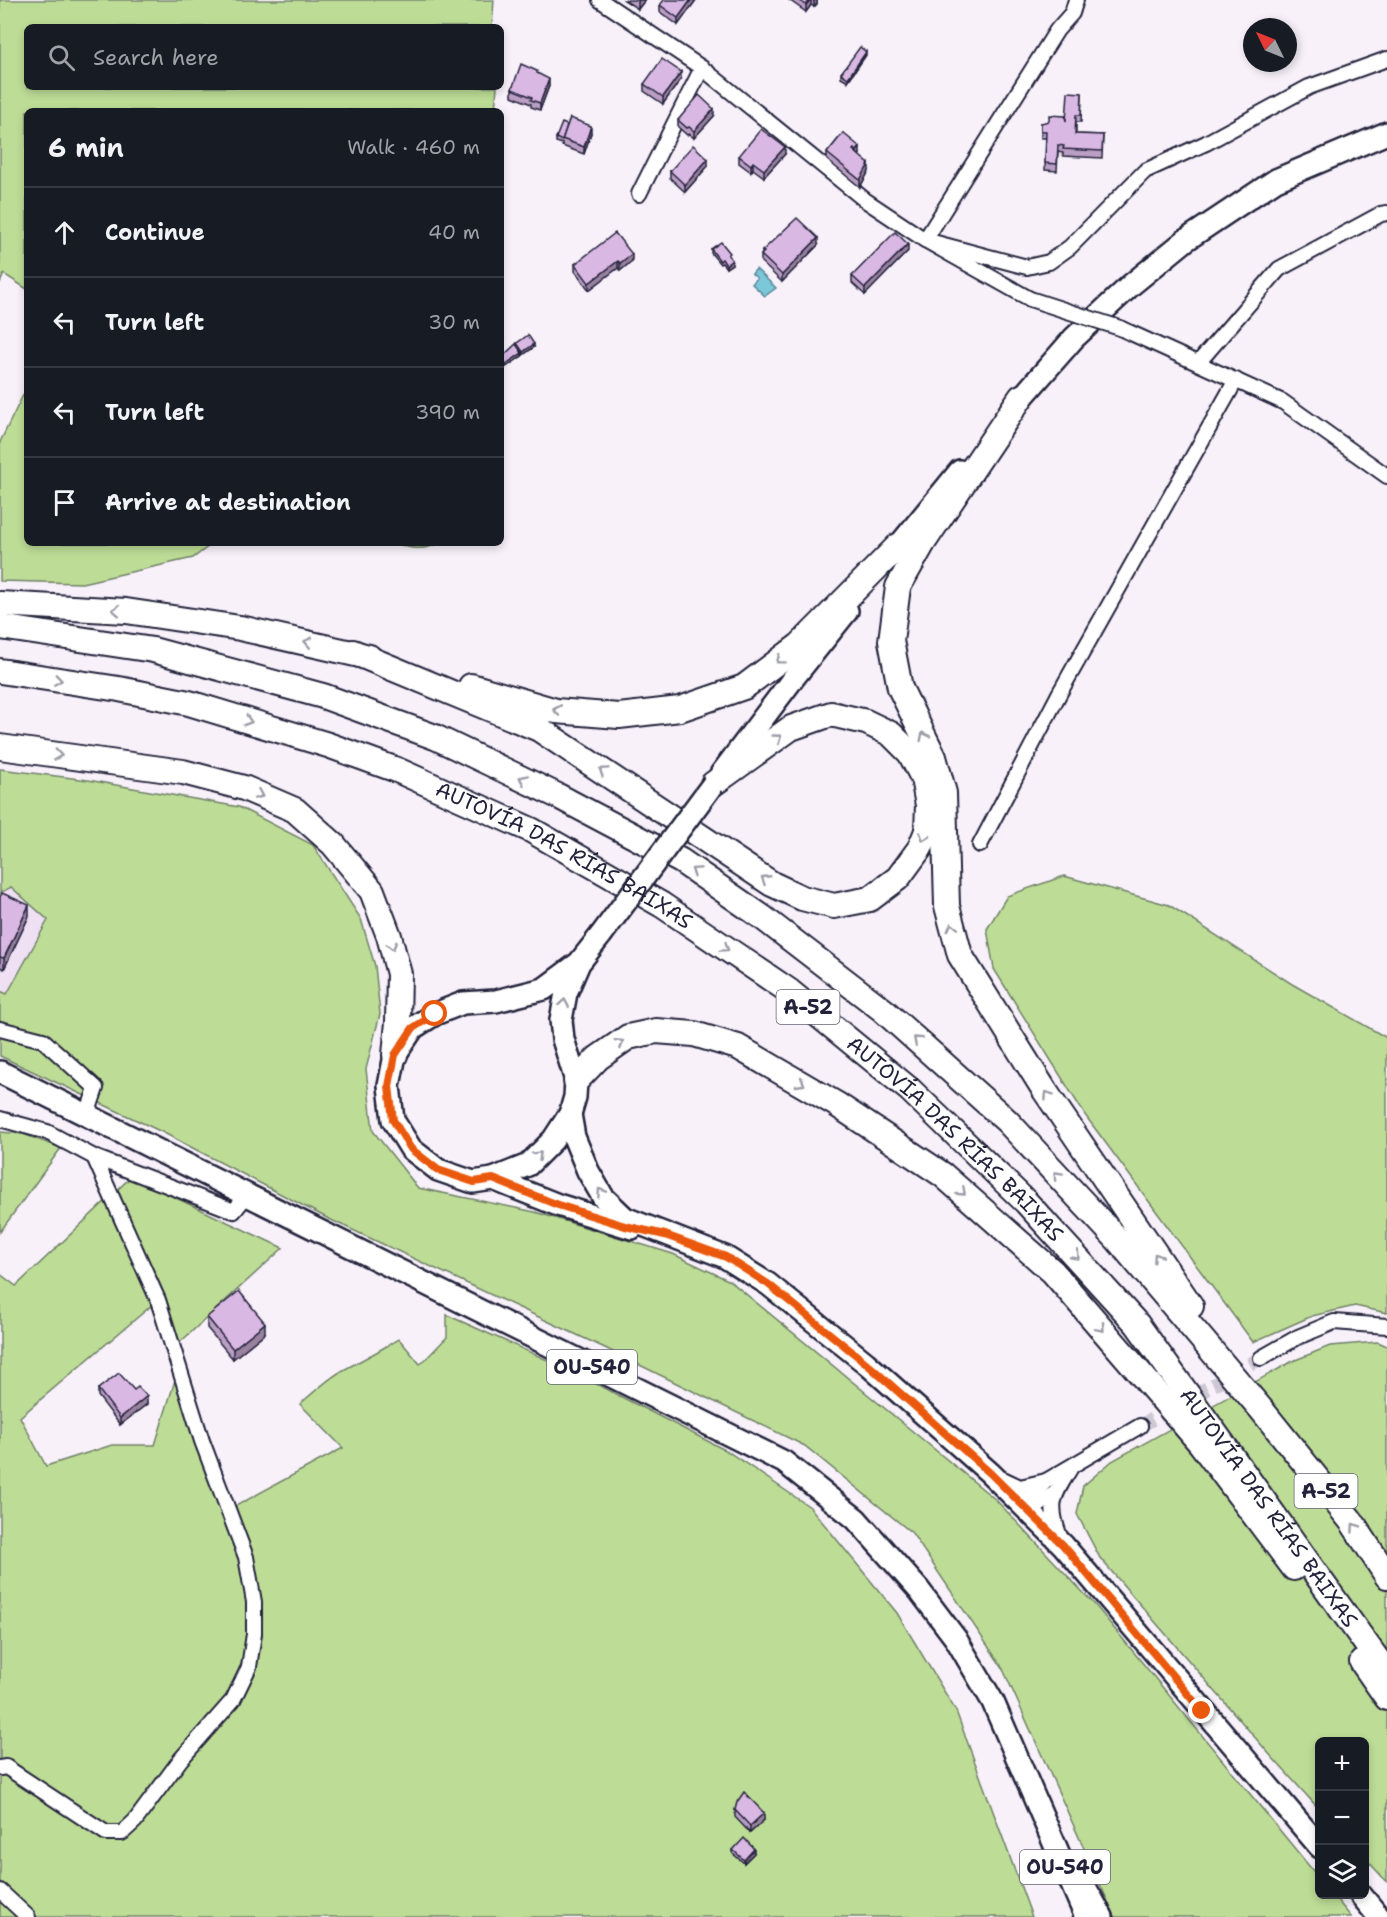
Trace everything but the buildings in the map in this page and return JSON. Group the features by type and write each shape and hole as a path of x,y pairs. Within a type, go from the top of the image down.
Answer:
{"highway":[{"path":"1021,397 922,543 898,587 891,641 900,688 934,757 944,793 947,906 960,955 966,965 1045,1091 1261,1409"},
{"path":"0,604 126,611 240,628 353,652 556,711 619,716 680,709 744,687 800,645 898,546"},
{"name":"AUTOVÍA DAS RÍAS BAIXAS","path":"0,627 153,650 323,696 435,737 558,796 681,861 762,917 883,1010 1007,1121 1117,1239 1261,1409 1352,1522 1387,1576"},
{"path":"353,652 539,729 772,884 802,898 834,906 870,899 898,878 920,848 927,831 928,805 923,778 910,753 891,734 866,722 831,714 791,728 714,784"},
{"name":"AUTOVÍA DAS RÍAS BAIXAS","path":"0,671 119,689 189,703 328,745 397,770 531,830 662,905 789,991 910,1090 1026,1202 1137,1324 1387,1673"},
{"path":"0,747 183,772 244,788 295,810 333,844 372,891 389,936 399,974 395,1055"},
{"path":"576,1081 598,1058 628,1037 656,1031 694,1034 738,1047 837,1104 943,1175 1053,1272 1193,1435 1320,1603 1387,1698"}],"main road":[{"path":"579,963 544,988 496,1001 463,1003 435,1014 413,1028 395,1055 389,1086 393,1120 411,1149 438,1170 474,1182 493,1179 528,1165 553,1140 570,1114 575,1097 576,1081 563,1039 561,1020 566,993 579,963 795,676 1021,397 1074,338 1131,285 1186,240 1276,180 1387,133"},
{"name":"OU-540","path":"0,1072 784,1462 856,1519 919,1590 956,1639 993,1702 1086,1917"},
{"path":"570,1114 574,1137 588,1171 603,1197 625,1218 726,1257 768,1284 866,1363 990,1473 1063,1545 1318,1845"},
{"path":"493,1179 558,1205 625,1226 665,1235"},
{"path":"1043,1817 1102,1917"},
{"path":"1364,1899 1379,1917"}],"street":[{"path":"600,0 702,68 865,200 925,240 1030,299 1120,328 1283,402 1387,476"},
{"path":"925,240 1058,30 1072,13 1076,0"},
{"path":"925,240 1027,267 1049,262 1070,247 1145,171 1206,143 1309,87 1387,59"},
{"path":"639,194 702,68"},
{"path":"1198,363 1279,268 1381,214 1387,213"},
{"path":"980,845 1059,694 1236,380"},
{"path":"0,1029 42,1040 96,1088 87,1115"},
{"path":"0,1119 47,1132 94,1157 234,1211 247,1195"},
{"path":"0,1768 6,1767 106,1833 122,1833 135,1821 181,1759 233,1700 249,1668 254,1634 254,1602 246,1557 202,1441 158,1300 94,1157"},
{"path":"1261,1358 1298,1337 1334,1322 1387,1326"},
{"path":"1071,1467 1055,1493 1037,1507 1027,1510 1028,1500 1046,1481 1140,1426"},
{"path":"990,1473 1020,1486 1046,1481"},
{"path":"1055,1493 1052,1515 1063,1545"},
{"path":"0,1891 28,1917"}],"shaded area":[{"path":"11,887 48,920 7,994 0,991 0,893"}],"green space":[{"path":"0,0 494,0 492,24 24,24 24,90 497,90 495,108 24,108 24,287 4,274 0,283"},
{"path":"24,393 24,546 209,546 193,558 82,583 0,581 0,442"},
{"path":"405,546 431,546 418,548"},
{"path":"0,769 88,780 239,807 313,845 361,919 375,966 380,1014 366,1069 373,1131 418,1188 535,1212 673,1254 730,1281 996,1500 1095,1605 1315,1873 1315,1899 1336,1899 1351,1917 1115,1917 1002,1667 912,1533 805,1446 605,1348 327,1218 164,1133 0,1056 0,991 7,994 48,920 11,887 0,893"},
{"path":"1064,876 1169,905 1292,984 1387,1038 1387,1313 1355,1306 1312,1316 1253,1342 1085,1115 994,969 987,929 1007,896"},
{"path":"0,1132 23,1134 61,1148 0,1232"},
{"path":"131,1177 283,1248 177,1345 166,1346 151,1306 20,1417 46,1466 112,1445 155,1445 176,1377 187,1373 234,1507 343,1448 300,1404 336,1375 399,1339 420,1364 447,1337 447,1315 565,1368 727,1451 810,1507 897,1613 956,1711 1032,1917 0,1917 0,1274 16,1286"},
{"path":"1378,1342 1387,1346 1387,1882 1369,1862 1369,1737 1315,1737 1315,1805 1100,1558 1077,1514 1083,1486 1112,1461 1293,1361 1330,1346"}],"water":[{"path":"756,269 776,288 765,296 752,284 757,278 752,274"}],"tunnel":[{"path":"1140,1426 1261,1358"}],"route":[{"path":"435,1014 413,1028 395,1055 389,1086 393,1120 411,1149 438,1170 474,1182 493,1179 558,1205 625,1226 665,1235 726,1257 768,1284 866,1363 990,1473 1063,1545 1202,1711"}]}
